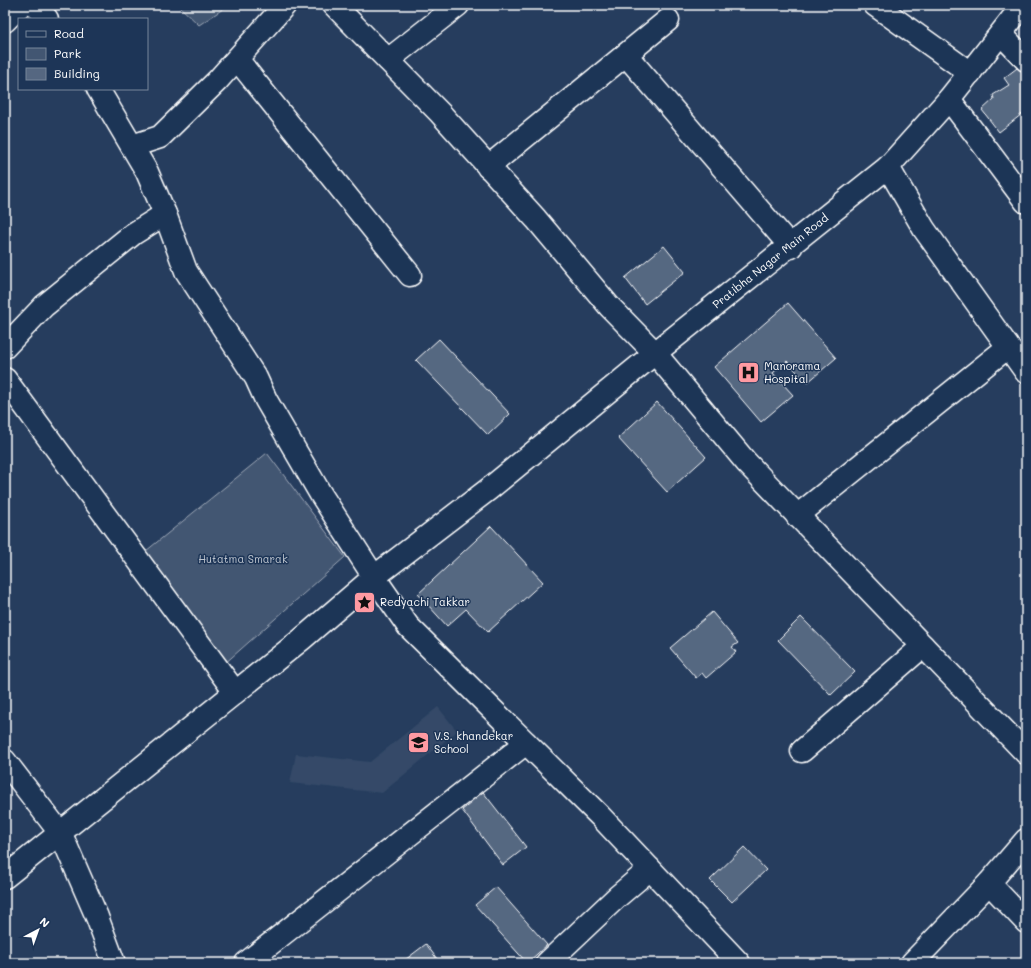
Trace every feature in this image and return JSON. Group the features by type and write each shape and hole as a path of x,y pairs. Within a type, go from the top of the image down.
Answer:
{"street":[{"path":"5,21 22,5"},
{"path":"36,5 46,18"},
{"path":"132,146 160,137 218,81 285,5"},
{"path":"334,5 440,113 536,219 609,306 655,353 746,462 1026,753"},
{"path":"388,60 458,5"},
{"path":"875,5 970,73"},
{"name":"Pratibha Nagar Main Road","path":"5,878 302,639 374,577 490,489 655,353 791,247 888,168 949,99 1023,5"},
{"path":"488,167 668,20"},
{"path":"1001,34 1026,60"},
{"path":"626,55 791,247"},
{"path":"237,59 410,275"},
{"path":"99,90 147,172 165,214 186,271 256,378 266,400 320,493 374,577 408,626 600,816 739,963"},
{"path":"949,99 1026,202"},
{"path":"888,168 924,229 1026,372"},
{"path":"5,347 50,301 133,234 165,214"},
{"path":"797,516 1008,347"},
{"path":"5,379 235,692"},
{"path":"802,751 923,646"},
{"path":"246,963 526,743"},
{"path":"5,761 60,834 97,917 114,963"},
{"path":"912,963 989,883 1026,840"},
{"path":"547,963 617,897 650,869"},
{"path":"989,883 1026,922"}],"shaded area":[{"name":"V.S. khandekar School","path":"438,707 457,731 382,793 290,783 296,754 370,762"}],"green space":[{"path":"178,5 229,5 199,25"},
{"name":"Hutatma Smarak","path":"267,453 345,557 223,665 146,551"}],"building":[{"path":"1021,65 1026,72 1026,111 999,132 982,110 994,99 993,95 1009,85 1004,78"},
{"path":"664,246 685,272 645,304 625,278"},
{"path":"788,303 836,358 807,383 787,361 773,373 793,395 761,422 714,367"},
{"path":"439,339 510,414 488,435 416,360"},
{"path":"657,402 706,457 667,492 618,438"},
{"path":"491,526 543,582 488,632 466,609 447,626 418,594"},
{"path":"712,612 738,643 732,647 736,652 706,678 702,673 696,678 670,648"},
{"path":"801,617 855,672 831,695 778,640"},
{"path":"480,788 526,847 503,865 462,810 471,803 467,798"},
{"path":"744,847 766,870 732,902 710,880"},
{"path":"496,887 547,945 527,963 475,905"},
{"path":"426,944 440,963 401,963"}],"place":[{"name":"Manorama Hospital","path":"748,372"},
{"name":"Redyachi Takkar","path":"364,602"},
{"name":"V.S. khandekar School","path":"419,742"}]}
